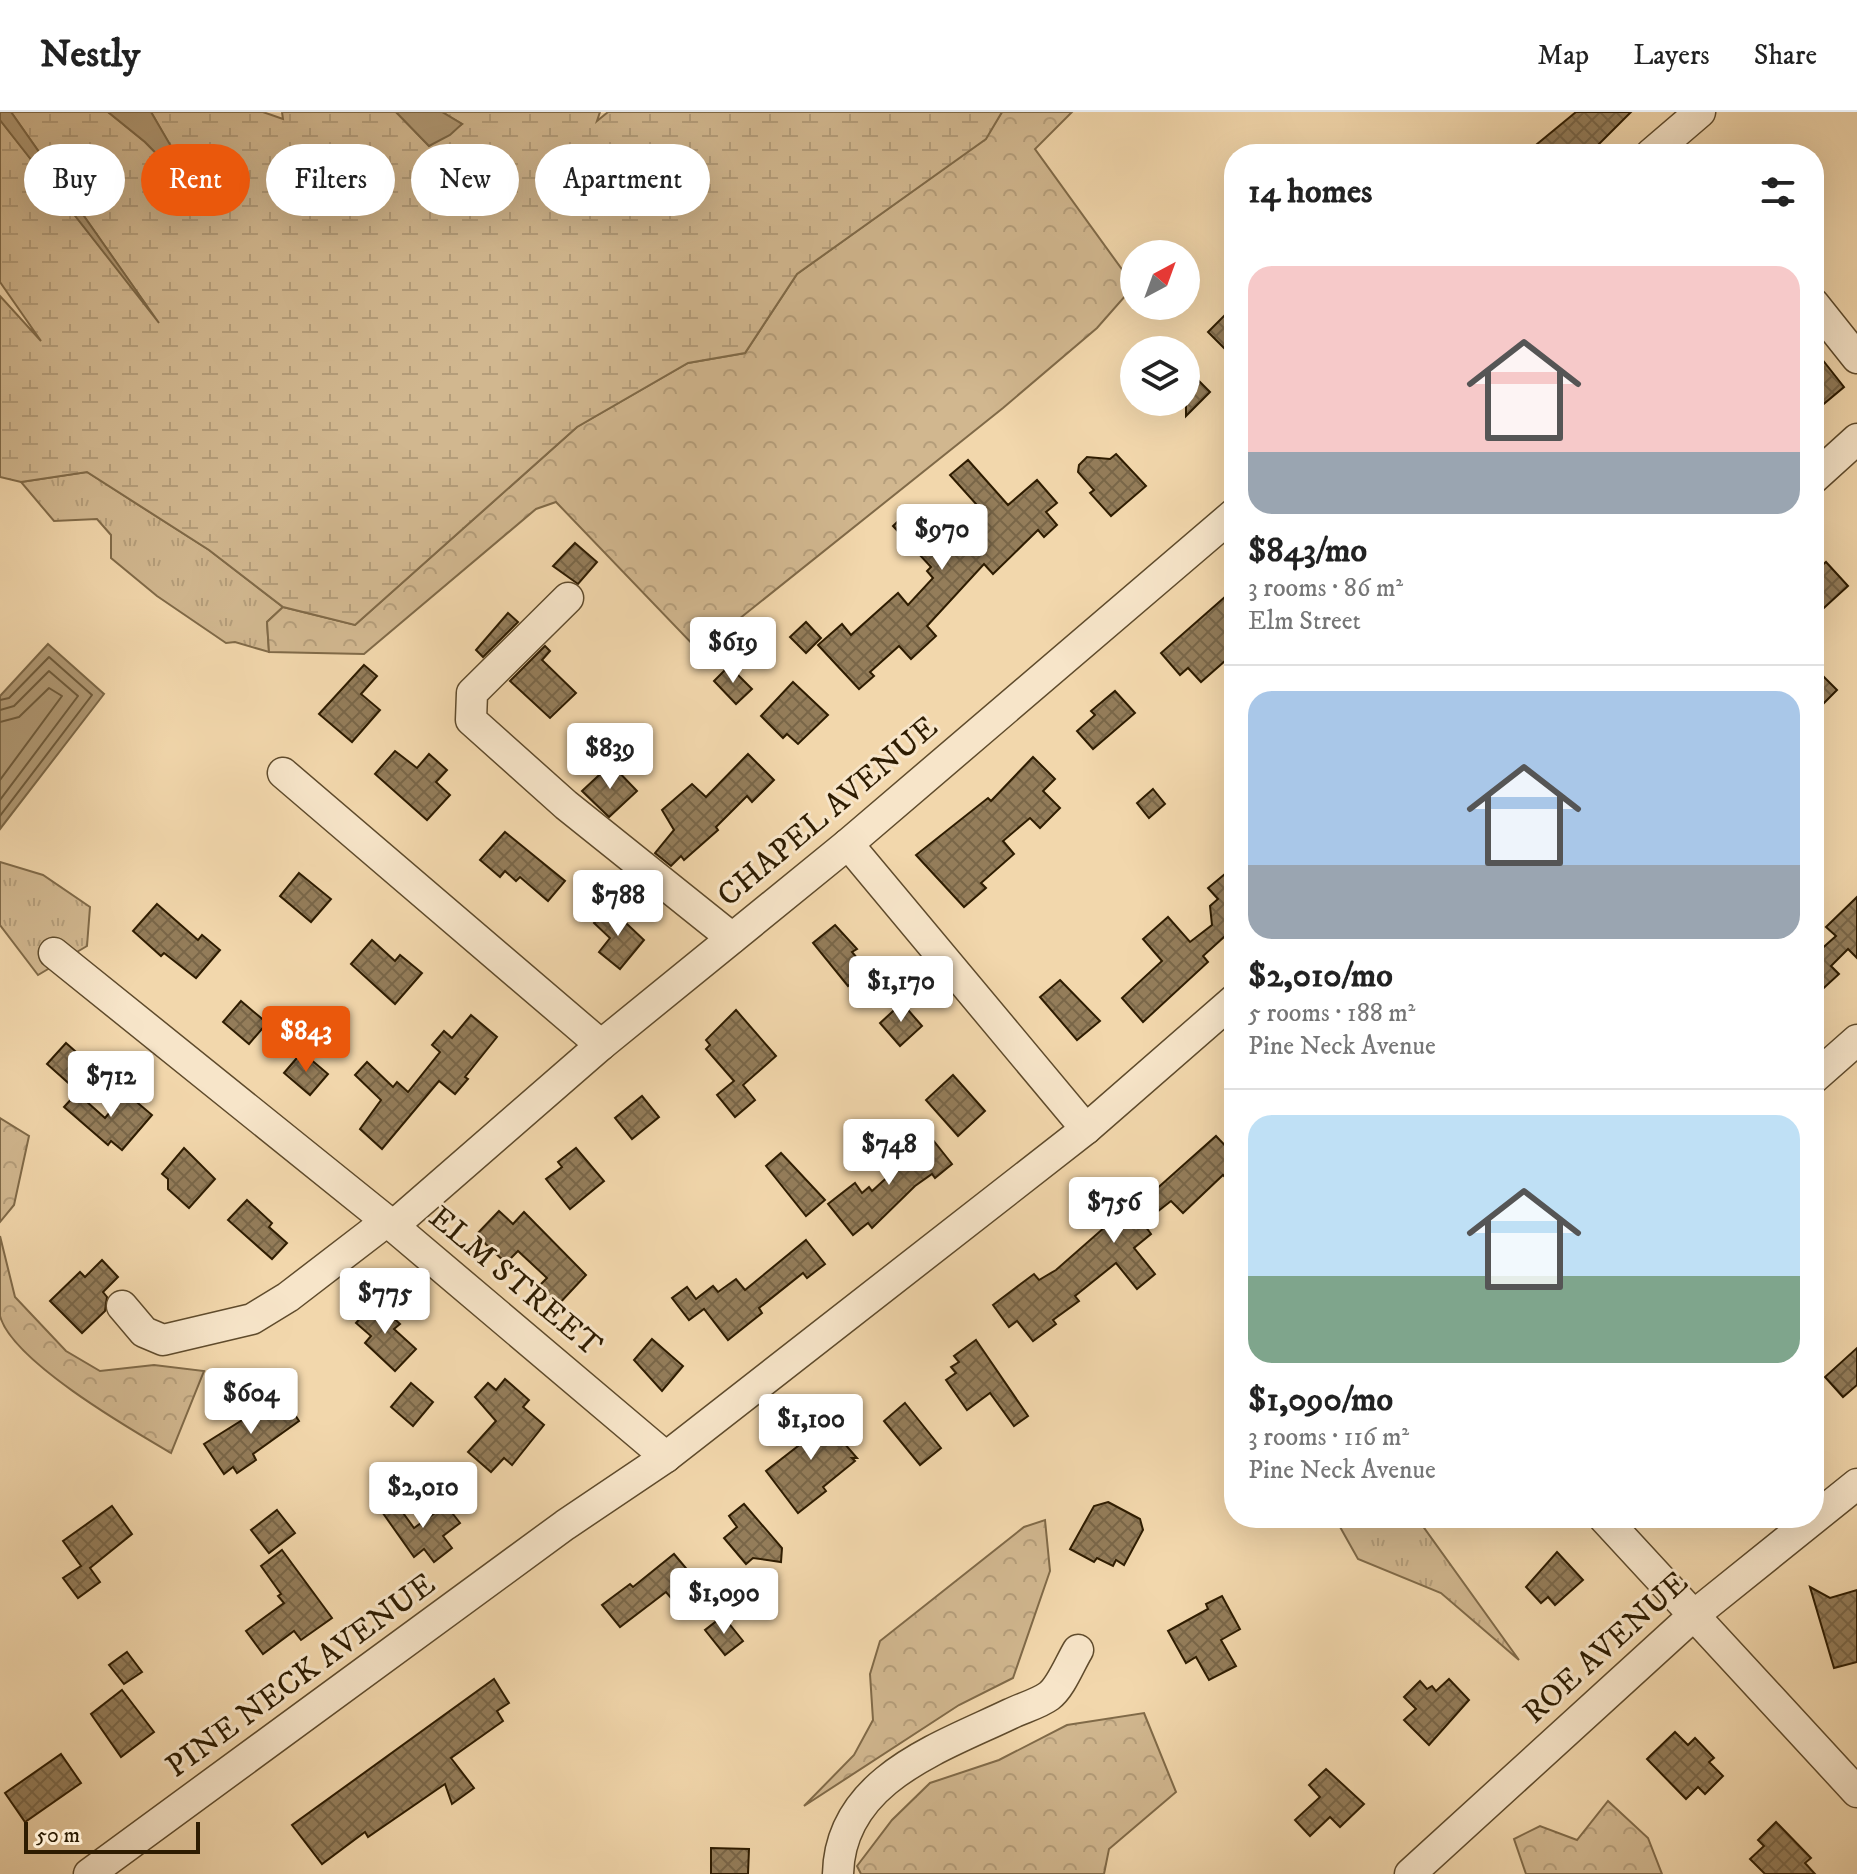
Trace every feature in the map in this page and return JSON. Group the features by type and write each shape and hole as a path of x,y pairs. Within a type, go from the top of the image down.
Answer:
{"street":[{"path":"1685,143 1700,112"},
{"path":"1824,317 1857,358"},
{"path":"1824,469 1857,439"},
{"name":"CHAPEL AVENUE","path":"122,1306 144,1332 163,1340 252,1319 288,1297 390,1223 601,1045 848,844 1224,523"},
{"path":"568,598 472,693 471,720 566,805 732,938"},
{"path":"283,773 601,1045"},
{"path":"848,844 1086,1129"},
{"name":"ELM STREET","path":"54,953 390,1223 666,1457"},
{"name":"PINE NECK AVENUE","path":"89,1874 565,1525 666,1457 1086,1129 1224,1009"},
{"path":"1824,1069 1857,1040"},
{"name":"ROE AVENUE","path":"1824,1511 1857,1484"},
{"path":"1613,1528 1857,1792"},
{"name":"ROE AVENUE","path":"1410,1874 1693,1616 1802,1528"},
{"path":"838,1874 839,1856 858,1809 883,1781 913,1760 1051,1695 1078,1650"}],"green space":[{"path":"11,112 108,112 147,144 141,144 141,216 250,216 250,144 169,144 151,112 263,112 283,119 282,112 396,112 427,144 411,144 411,216 519,216 519,144 432,144 462,124 442,112 600,112 597,121 608,112 1002,112 986,139 797,274 745,353 688,363 577,427 355,625 283,607 209,550 87,472 21,482 0,477 0,296 41,341 0,282 0,120 24,150 24,216 76,216 146,305 84,216 125,216 125,144 33,144"},
{"path":"1002,112 1072,112 1035,149 1120,267 1120,302 1097,328 1003,408 699,651 556,502 536,509 364,654 269,652 267,622 283,607 355,625 577,427 688,363 745,353 797,274 985,139"},
{"path":"87,472 209,550 283,607 267,622 269,652 235,642 226,643 157,596 111,558 111,535 97,519 54,521 21,482"},
{"path":"0,862 43,875 90,907 87,946 38,975 0,925"},
{"path":"0,1118 29,1136 14,1205 0,1222"},
{"path":"0,1236 15,1297 66,1351 100,1371 154,1365 204,1371 171,1453 49,1373 9,1334 0,1316"},
{"path":"1045,1520 1050,1571 1013,1678 959,1705 804,1806 854,1755 873,1720 870,1674 880,1641 1024,1527"},
{"path":"1341,1528 1424,1528 1519,1660 1441,1593 1358,1559"},
{"path":"1144,1713 1176,1792 1109,1849 1104,1874 861,1874 857,1866 892,1820 930,1783 999,1760 1067,1725"},
{"path":"1608,1801 1648,1838 1662,1874 1526,1874 1514,1839 1540,1826 1577,1840"}],"water":[{"path":"0,112 11,112 33,144 24,144 24,151 0,120"},
{"path":"108,112 151,112 170,144 145,142"},
{"path":"396,112 442,112 462,124 450,135 427,144"},
{"path":"75,216 84,216 159,323"},
{"path":"48,644 104,694 0,829 0,696"}],"building":[{"path":"1576,112 1631,112 1599,144 1537,144"},
{"path":"1224,316 1224,348 1208,332"},
{"path":"1824,362 1844,387 1824,404"},
{"path":"1200,382 1210,392 1200,402"},
{"path":"1116,454 1146,486 1111,516 1090,493 1094,490 1078,472 1079,465 1087,457 1110,459"},
{"path":"968,460 1008,505 1037,480 1057,503 1046,512 1057,525 1044,537 1038,530 993,574 984,564 927,626 936,636 911,659 899,646 870,672 874,676 859,689 818,645 842,624 851,635 898,593 908,605 933,578 927,571 931,567 893,526 914,506 953,545 985,514 950,475"},
{"path":"575,543 597,562 578,584 553,566"},
{"path":"1826,562 1848,586 1824,608"},
{"path":"1224,598 1224,662 1201,682 1188,668 1180,675 1161,653"},
{"path":"508,613 518,622 483,657 476,650"},
{"path":"806,622 821,638 806,653 790,637"},
{"path":"545,646 550,651 542,660 576,693 550,718 510,681"},
{"path":"364,665 377,676 361,694 380,710 352,742 319,714"},
{"path":"729,666 752,689 736,704 714,681"},
{"path":"1824,677 1837,690 1824,703"},
{"path":"793,682 828,715 798,744 787,734 783,738 761,716"},
{"path":"1115,691 1135,713 1093,749 1077,731 1095,715 1091,711"},
{"path":"395,751 417,768 429,754 447,770 436,782 450,795 427,820 375,774"},
{"path":"748,754 774,780 752,802 747,796 716,827 718,830 684,860 681,856 671,866 655,853 674,830 662,810 692,784 706,797"},
{"path":"1033,757 1055,779 1043,791 1060,808 1040,828 1030,818 1003,841 1014,854 981,883 986,888 964,907 916,855 988,798 991,801"},
{"path":"611,764 637,791 609,817 582,791"},
{"path":"1153,789 1165,804 1149,818 1137,803"},
{"path":"505,832 565,881 548,901 520,877 516,881 505,871 500,877 480,860"},
{"path":"299,873 331,899 311,922 280,896"},
{"path":"1224,875 1224,937 1203,956 1208,962 1143,1022 1122,998 1162,961 1143,939 1168,917 1190,942 1212,925 1210,906 1218,899 1208,888"},
{"path":"1857,897 1857,958 1848,949 1831,966 1839,974 1824,988 1824,947 1836,936 1826,927"},
{"path":"157,904 198,940 202,935 220,950 196,978 164,953 161,956 133,931"},
{"path":"609,907 644,940 620,969 599,952 610,938 594,923"},
{"path":"835,925 857,949 852,952 867,970 848,986 813,943"},
{"path":"372,940 395,961 400,955 422,973 395,1004 351,964"},
{"path":"1060,980 1100,1021 1077,1040 1040,997"},
{"path":"241,1001 267,1023 249,1044 223,1022"},
{"path":"902,1003 922,1026 900,1046 880,1023"},
{"path":"736,1010 776,1056 743,1085 755,1100 735,1117 717,1095 734,1081 706,1049 710,1045 706,1040"},
{"path":"471,1015 497,1037 455,1094 439,1081 382,1149 360,1129 381,1100 355,1075 367,1062 393,1087 397,1082 408,1092 440,1052 432,1045 444,1031 452,1038"},
{"path":"66,1043 92,1066 74,1088 47,1064"},
{"path":"302,1052 328,1074 310,1095 284,1073"},
{"path":"953,1075 985,1111 958,1136 926,1100"},
{"path":"77,1093 105,1118 126,1093 152,1115 122,1150 111,1141 108,1145 64,1107"},
{"path":"642,1096 659,1117 632,1139 615,1118"},
{"path":"1216,1136 1224,1144 1224,1176 1183,1213 1171,1201 1143,1223 1151,1234 1134,1248 1155,1274 1137,1289 1116,1263 1075,1296 1079,1301 1053,1320 1056,1324 1033,1341 1017,1321 1009,1327 993,1305 1034,1274 1039,1280 1056,1270 1139,1197 1143,1201"},
{"path":"933,1140 952,1164 935,1178 932,1174 915,1186 872,1228 868,1223 853,1235 828,1204 855,1183 862,1193 869,1187 872,1191 904,1162 896,1153 910,1141 918,1151"},
{"path":"184,1148 215,1179 189,1208 168,1189 168,1179 162,1174"},
{"path":"576,1148 604,1181 570,1209 546,1179 562,1167 558,1162"},
{"path":"781,1153 825,1200 806,1216 766,1166"},
{"path":"247,1200 272,1223 269,1227 287,1243 272,1259 228,1220"},
{"path":"499,1211 513,1224 524,1212 586,1275 557,1306 538,1287 547,1278 518,1251 506,1263 476,1235"},
{"path":"806,1240 825,1264 807,1278 803,1273 759,1308 762,1313 728,1340 704,1309 689,1320 672,1298 687,1287 696,1299 713,1286 718,1292 736,1279 745,1290"},
{"path":"102,1260 118,1277 103,1292 107,1297 105,1311 82,1333 50,1301 80,1272 85,1277"},
{"path":"375,1301 400,1324 394,1329 416,1349 395,1371 365,1343 371,1336 356,1323"},
{"path":"652,1339 683,1366 662,1391 634,1360"},
{"path":"976,1340 1028,1416 1014,1426 990,1393 967,1410 946,1380 956,1373 951,1367 959,1362 954,1356"},
{"path":"1857,1348 1857,1385 1843,1397 1825,1377"},
{"path":"505,1379 529,1400 523,1407 544,1425 512,1465 504,1458 491,1472 468,1452 496,1421 475,1397 488,1383 496,1390"},
{"path":"411,1383 433,1402 413,1426 391,1407"},
{"path":"282,1395 299,1421 253,1454 256,1460 237,1473 233,1467 224,1474 204,1444"},
{"path":"905,1403 941,1448 920,1465 884,1421"},
{"path":"812,1406 857,1458 852,1458 855,1461 823,1487 826,1491 798,1513 766,1471 807,1439 793,1421"},
{"path":"393,1499 414,1528 446,1505 460,1523 443,1536 452,1548 434,1562 424,1549 414,1557 380,1509"},
{"path":"1108,1502 1140,1519 1143,1530 1124,1565 1116,1560 1113,1566 1097,1558 1094,1562 1070,1549 1094,1506"},
{"path":"744,1504 782,1548 781,1562 753,1558 746,1564 724,1538 737,1527 729,1516"},
{"path":"112,1506 132,1534 90,1568 100,1582 78,1598 63,1578 81,1566 63,1541"},
{"path":"277,1510 295,1533 269,1553 251,1530"},
{"path":"282,1550 332,1618 301,1640 294,1631 263,1654 246,1631 284,1603 261,1566"},
{"path":"1557,1552 1583,1580 1555,1605 1548,1597 1541,1603 1526,1587"},
{"path":"674,1554 696,1580 672,1599 666,1592 620,1627 602,1605 630,1584 633,1587"},
{"path":"1810,1587 1830,1598 1857,1590 1857,1662 1834,1668"},
{"path":"1222,1596 1240,1629 1221,1640 1236,1666 1209,1680 1196,1657 1186,1663 1168,1631 1208,1609 1206,1604"},
{"path":"723,1616 743,1641 725,1655 705,1630"},
{"path":"127,1652 142,1672 124,1684 109,1665"},
{"path":"494,1679 509,1703 497,1711 503,1721 451,1758 474,1788 452,1804 445,1784 368,1837 365,1832 322,1864 292,1825"},
{"path":"1449,1679 1469,1700 1429,1745 1404,1720 1416,1709 1404,1697 1420,1681 1427,1689 1432,1686 1436,1691"},
{"path":"122,1690 154,1732 121,1757 91,1714"},
{"path":"1675,1732 1688,1745 1695,1738 1714,1758 1709,1762 1723,1776 1705,1794 1698,1787 1686,1799 1647,1759"},
{"path":"61,1754 81,1783 25,1822 5,1793"},
{"path":"1326,1769 1364,1804 1340,1827 1330,1817 1310,1836 1295,1820 1320,1797 1309,1785"},
{"path":"1776,1822 1811,1858 1805,1863 1815,1874 1765,1874 1750,1859 1764,1846 1758,1840"},
{"path":"711,1848 749,1849 748,1874 711,1874"}]}
